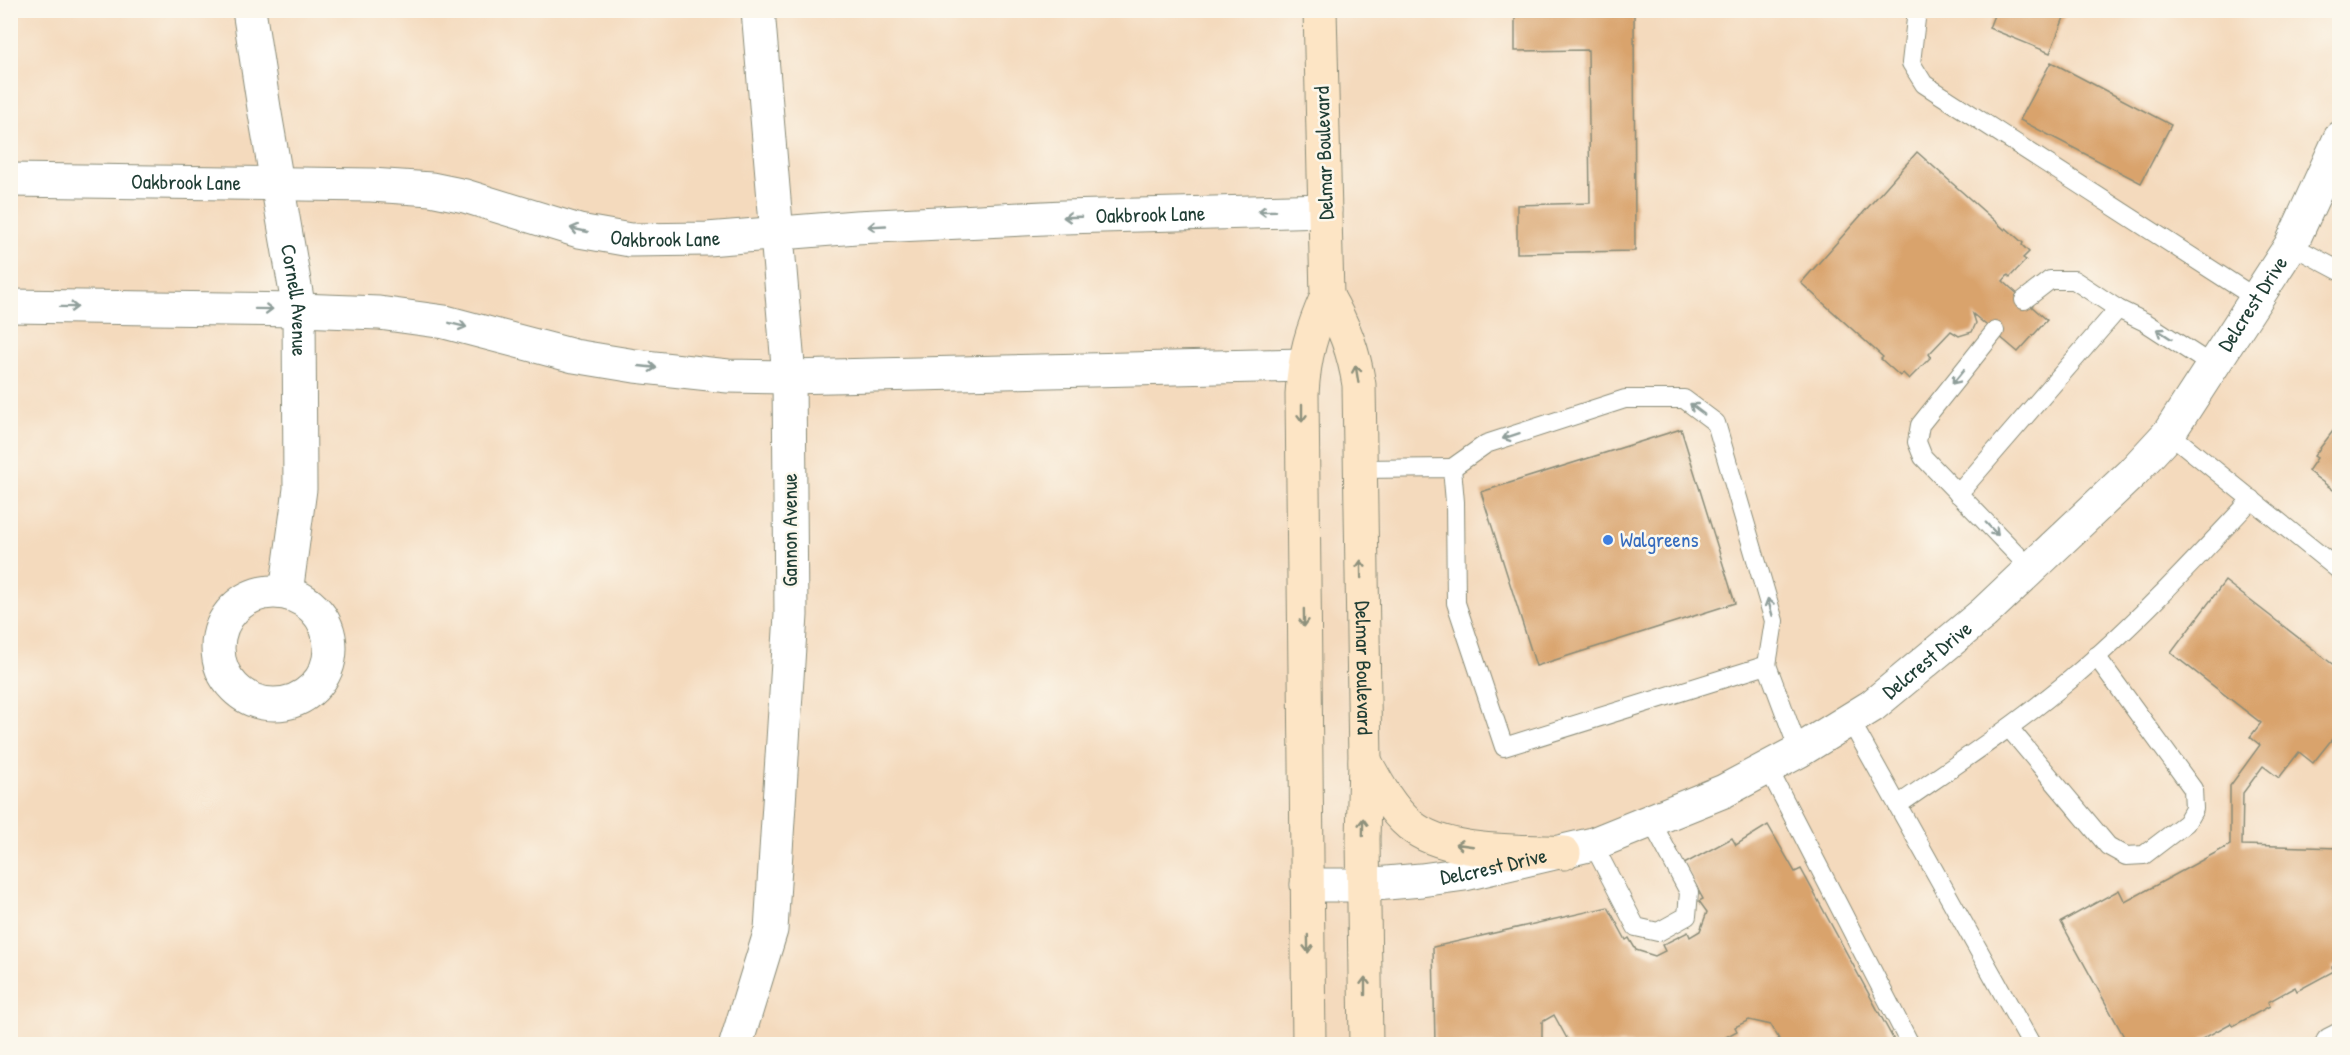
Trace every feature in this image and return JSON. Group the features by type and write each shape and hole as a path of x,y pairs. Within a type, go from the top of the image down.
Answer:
{"main road":[{"name":"Delmar Boulevard","path":"1320,10 1328,296 1343,324 1354,355 1359,385 1365,760 1366,1044"},
{"name":"Delmar Boulevard","path":"1309,1044 1302,394 1304,365 1312,329 1328,296"},
{"path":"1365,760 1379,787 1397,812 1411,826 1426,836 1456,844 1579,849"}],"street":[{"name":"Cornell Avenue","path":"249,10 299,310 300,489 286,593"},
{"name":"Gannon Avenue","path":"736,1044 771,930 791,615 789,377 759,10"},
{"name":"Delcrest Drive","path":"1307,885 1364,885 1454,875 1579,849 1724,791 1799,751 1881,699 1984,613 2133,472 2169,433 2291,245 2340,138"},
{"name":"Oakbrook Lane","path":"10,180 371,185 431,189 465,196 579,231 630,240 707,239 1064,217 1325,210"},
{"path":"10,306 379,313 446,322 574,356 635,366 728,376 789,377 1304,365"},
{"path":"2332,1044 2340,1040"}],"lane":[{"path":"1917,10 1911,63 1924,84 2257,299"},
{"path":"2291,245 2340,271"},
{"path":"2024,300 2050,280 2074,280 2213,366"},
{"path":"1958,494 2118,309"},
{"path":"1995,331 1920,425 1917,442 1923,457 2031,569"},
{"path":"1360,469 1452,468 1486,444 1625,399 1684,399 1716,423 1774,621 1767,665 1799,751"},
{"path":"2169,433 2340,571"},
{"path":"1452,468 1455,502 1456,603 1504,747 1767,665"},
{"path":"1898,805 2009,728 2096,656 2160,597 2252,499"},
{"path":"2009,728 2108,846 2126,856 2144,855 2186,823 2194,809 2193,789 2096,656"},
{"path":"1850,720 2031,1044"},
{"path":"1768,768 1910,1044"},
{"path":"1579,849 1636,927 1658,932 1687,916 1689,892 1651,821"}],"building":[{"path":"1515,10 1634,10 1635,251 1517,253 1517,205 1590,203 1588,50 1515,51"},
{"path":"1996,10 2067,10 2050,53 1989,28"},
{"path":"2051,62 2171,125 2141,183 2020,120"},
{"path":"1917,152 2005,230 2006,228 2023,243 2022,245 2029,252 2023,258 2026,260 2003,281 2047,320 2018,352 1973,314 1976,323 1972,332 1959,336 1951,331 1929,354 1931,357 1909,379 1903,373 1900,376 1881,359 1883,357 1801,283"},
{"path":"1681,429 1735,603 1536,666 1481,492"},
{"path":"2340,429 2340,495 2308,471 2317,458 2314,456 2333,431 2336,434"},
{"path":"2225,581 2340,670 2340,729 2313,763 2299,752 2279,778 2263,766 2243,793 2242,845 2340,848 2340,963 2332,967 2334,971 2297,991 2295,987 2268,1002 2270,1006 2233,1026 2231,1023 2202,1039 2204,1043 2128,1044 2061,922 2119,890 2125,902 2230,845 2230,786 2260,745 2250,737 2261,723 2171,653"},
{"path":"1768,825 1795,872 1801,869 1896,1044 1777,1044 1775,1042 1779,1039 1771,1025 1749,1020 1735,1027 1737,1031 1717,1042 1715,1038 1704,1044 1570,1044 1554,1015 1542,1022 1542,1044 1435,1044 1433,947 1608,907 1626,940 1629,938 1636,950 1655,956 1665,951 1662,945 1688,932 1690,937 1700,931 1707,912 1699,901 1703,899 1684,864 1732,838 1736,845"}],"place":[{"name":"Walgreens","path":"1608,540"}]}
